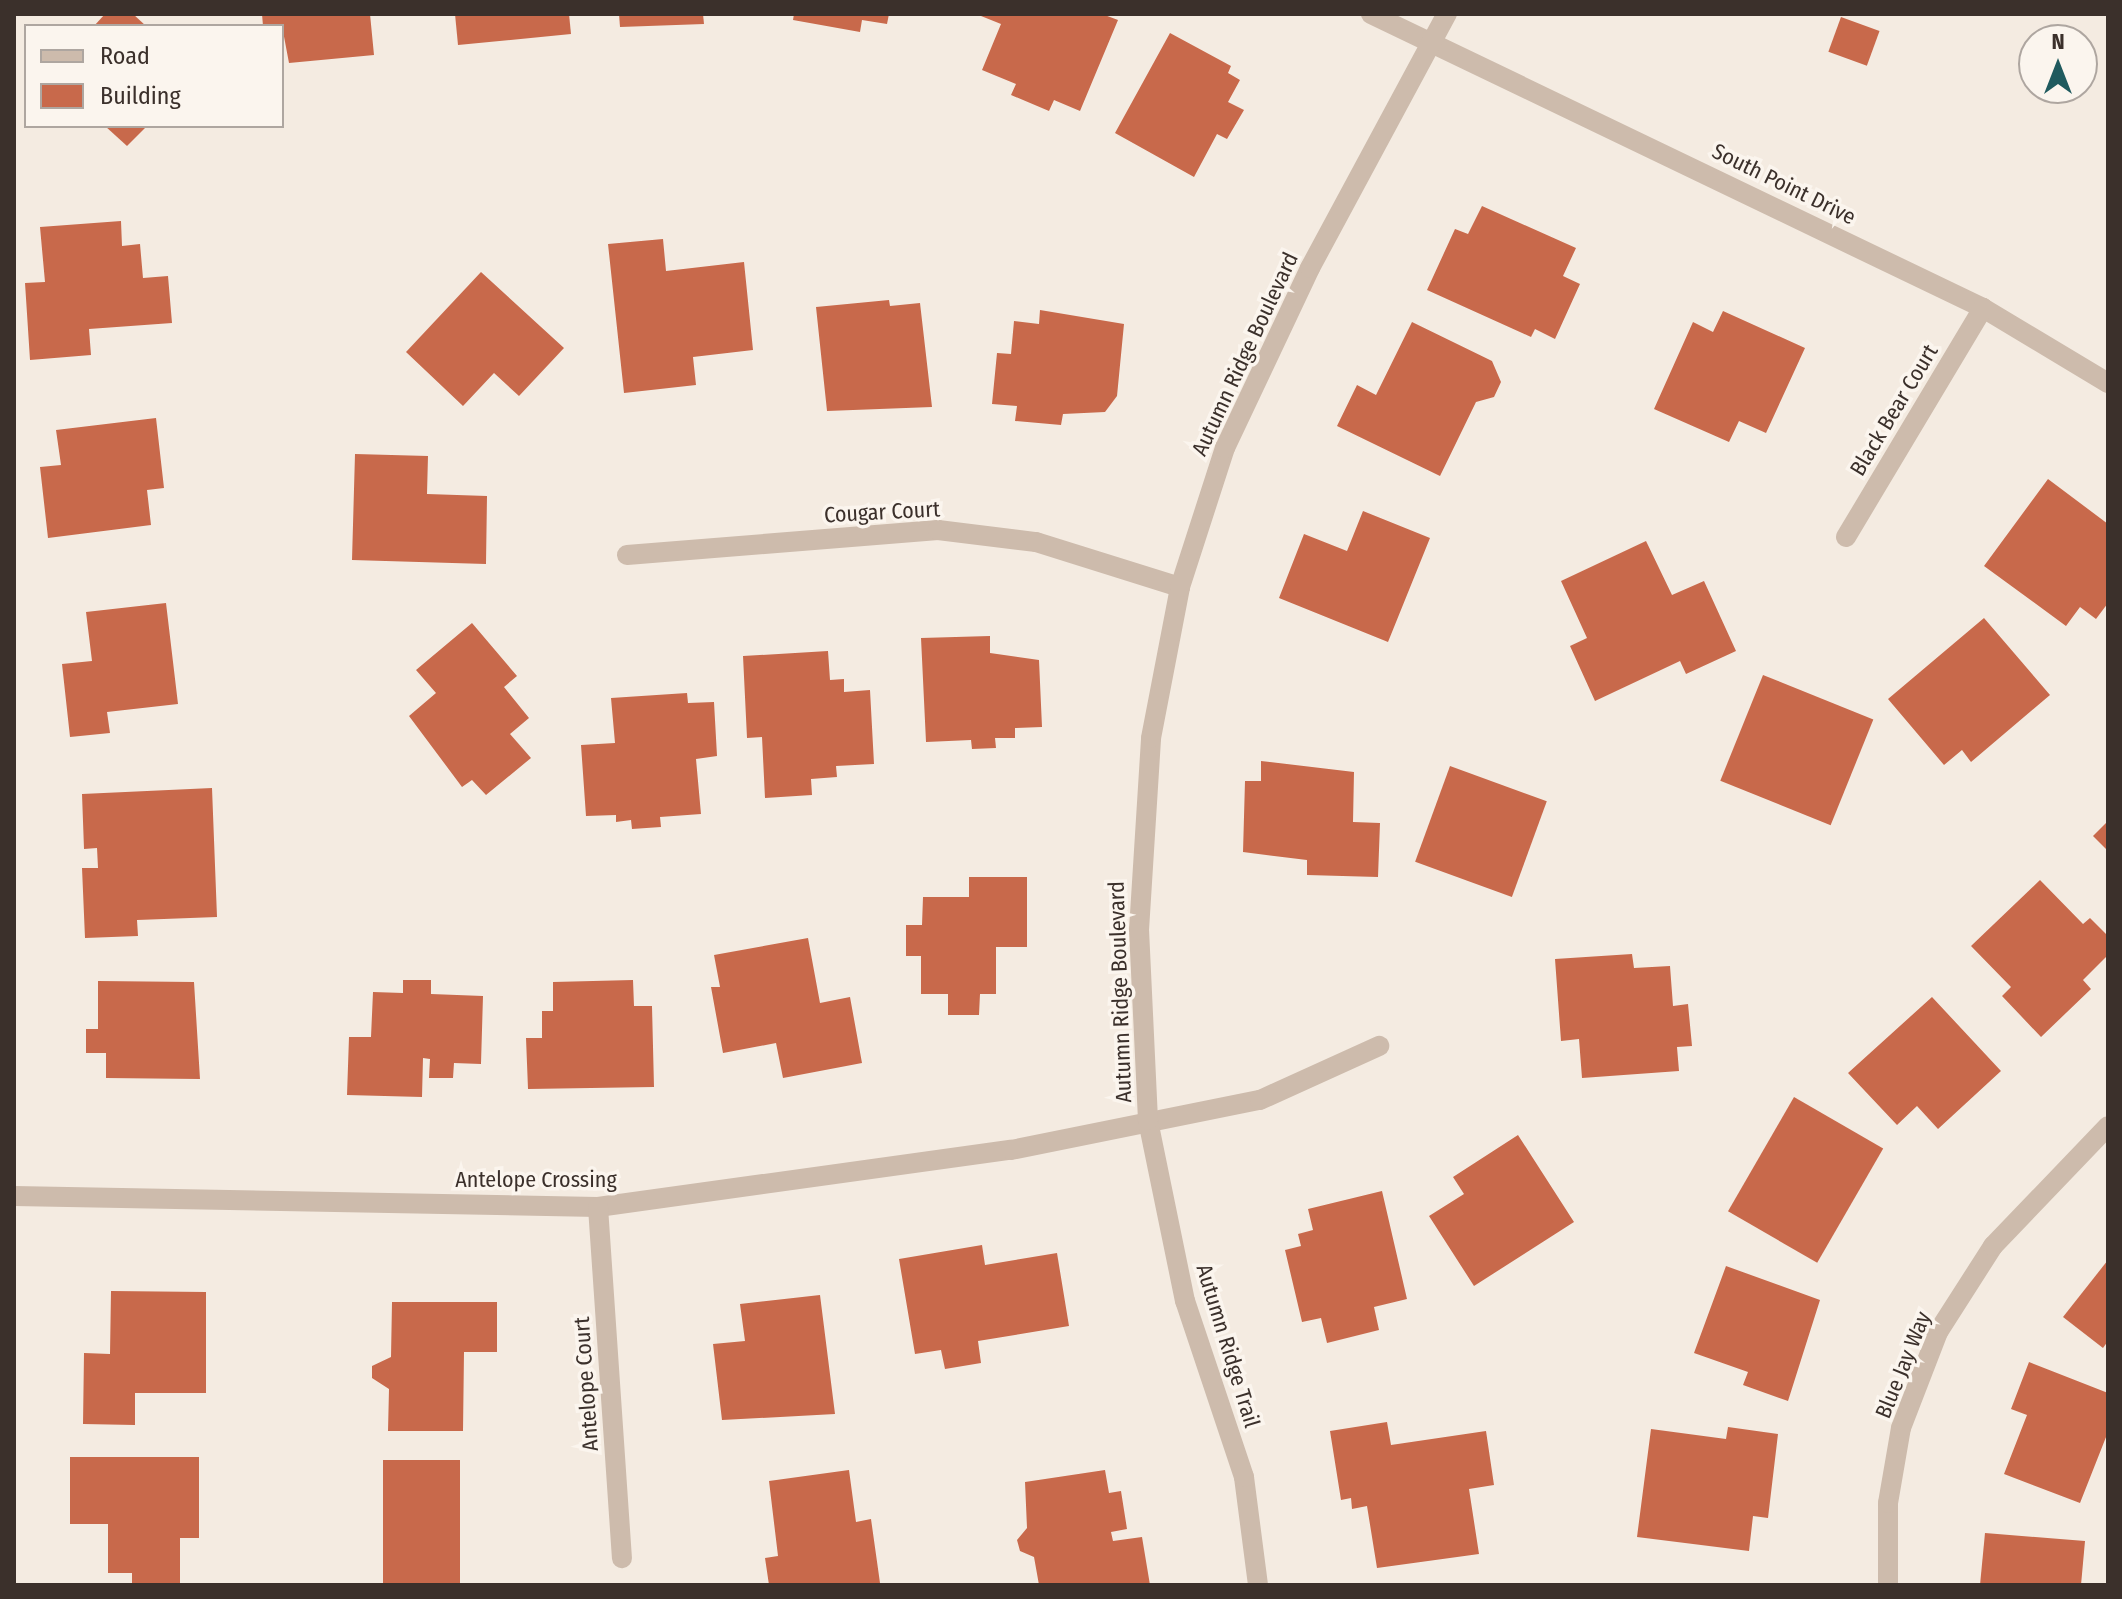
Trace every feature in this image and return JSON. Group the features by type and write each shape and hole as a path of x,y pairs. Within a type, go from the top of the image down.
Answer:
{"street":[{"name":"South Point Drive","path":"1371,14 1983,308 2108,383"},
{"name":"Autumn Ridge Boulevard","path":"1148,1120 1139,930 1142,834 1151,738 1180,587 1225,448 1310,268 1447,14"},
{"name":"Black Bear Court","path":"1846,537 1983,308"},
{"name":"Cougar Court","path":"627,555 938,530 1036,542 1180,587"},
{"name":"Antelope Crossing","path":"14,1196 598,1207 1011,1150 1148,1120 1260,1100 1379,1046"},
{"name":"Autumn Ridge Trail","path":"1148,1120 1185,1301 1244,1477 1258,1585"},
{"name":"Blue Jay Way","path":"1888,1585 1888,1503 1901,1428 1938,1332 1993,1246 2108,1126"},
{"name":"Antelope Court","path":"598,1207 622,1558"}],"building":[{"path":"105,14 133,14 144,24 96,24"},
{"path":"262,14 370,14 374,55 289,63 284,24 263,24"},
{"path":"455,14 569,14 571,34 458,45"},
{"path":"619,14 703,14 704,24 620,27"},
{"path":"794,14 889,14 887,24 862,20 860,32 793,20"},
{"path":"976,14 1102,14 1118,20 1080,111 1054,100 1049,111 1011,95 1016,84 982,70 1001,24"},
{"path":"1841,17 1880,31 1867,66 1828,52"},
{"path":"1170,33 1231,66 1228,73 1240,80 1228,102 1244,110 1227,139 1217,134 1194,177 1115,133"},
{"path":"107,128 145,128 127,146"},
{"path":"1482,206 1576,248 1563,276 1580,284 1555,339 1535,329 1531,337 1427,290 1455,229 1468,234"},
{"path":"121,221 122,246 140,244 143,278 168,276 172,323 89,329 91,355 30,360 25,283 45,282 40,227"},
{"path":"663,239 666,271 744,262 753,350 693,357 696,385 624,393 608,244"},
{"path":"481,272 564,348 519,396 494,373 463,406 406,352"},
{"path":"889,300 890,306 920,303 932,407 827,411 816,307"},
{"path":"1040,310 1124,324 1117,396 1105,412 1063,414 1061,425 1015,421 1017,406 992,404 997,353 1011,354 1014,321 1039,324"},
{"path":"1723,311 1805,348 1766,433 1739,421 1729,442 1654,409 1693,322 1713,332"},
{"path":"1412,322 1492,361 1501,382 1494,397 1476,402 1440,476 1337,426 1357,385 1376,395"},
{"path":"156,418 164,488 147,490 151,525 48,538 40,467 61,465 56,430"},
{"path":"355,454 428,456 427,494 487,496 486,564 352,560"},
{"path":"2048,479 2108,524 2108,603 2096,619 2080,607 2066,626 1984,566"},
{"path":"1363,511 1430,538 1388,642 1279,598 1304,534 1347,551"},
{"path":"1646,541 1672,595 1704,581 1736,651 1686,674 1680,661 1595,701 1570,646 1587,638 1561,581"},
{"path":"166,603 178,704 107,712 110,733 70,737 62,664 92,661 86,612"},
{"path":"1984,618 2050,695 1971,762 1962,750 1944,765 1888,699"},
{"path":"472,623 517,676 504,687 529,718 510,734 531,758 486,795 472,780 462,787 409,716 436,693 416,670"},
{"path":"990,636 990,653 1039,660 1042,727 1015,728 1015,738 995,738 996,748 972,749 971,740 926,742 921,638"},
{"path":"828,651 830,680 844,679 844,692 870,690 874,764 836,766 837,777 811,779 812,795 765,798 762,737 747,738 743,656"},
{"path":"1763,675 1873,720 1831,825 1720,781"},
{"path":"687,693 688,703 714,702 717,756 696,759 701,814 660,817 661,827 632,829 631,820 616,822 616,815 586,816 581,745 615,743 611,698"},
{"path":"1261,761 1354,772 1353,822 1380,823 1378,877 1307,875 1307,860 1243,852 1245,781 1261,781"},
{"path":"1450,766 1547,801 1512,897 1415,862"},
{"path":"212,788 217,917 137,920 138,936 85,938 82,868 98,868 97,848 84,849 82,794"},
{"path":"2108,821 2108,851 2093,836"},
{"path":"969,877 1027,877 1027,947 996,947 996,994 980,994 979,1015 948,1015 948,994 921,994 921,956 906,956 906,925 922,925 923,897 969,897"},
{"path":"2040,880 2083,924 2090,918 2108,936 2108,955 2083,980 2091,989 2041,1037 2002,996 2011,987 1971,946"},
{"path":"808,938 820,1003 850,997 862,1063 783,1078 776,1043 723,1053 711,987 720,987 714,955"},
{"path":"1632,954 1634,968 1670,966 1673,1006 1688,1004 1692,1046 1677,1047 1679,1071 1582,1078 1579,1039 1561,1041 1555,959"},
{"path":"403,980 431,980 431,994 483,996 481,1064 454,1063 453,1078 429,1078 430,1059 423,1058 422,1097 347,1095 349,1037 371,1037 373,992 403,993"},
{"path":"633,980 634,1006 652,1006 654,1087 528,1089 526,1038 542,1038 542,1011 553,1011 553,982"},
{"path":"98,981 194,982 200,1079 106,1078 106,1053 86,1053 86,1029 98,1029"},
{"path":"1932,997 2001,1071 1938,1129 1917,1106 1897,1125 1848,1073"},
{"path":"1794,1097 1883,1148 1817,1263 1728,1211"},
{"path":"1518,1135 1574,1222 1474,1286 1429,1216 1464,1194 1453,1177"},
{"path":"1382,1191 1407,1299 1374,1307 1379,1330 1327,1343 1321,1318 1302,1322 1285,1250 1301,1246 1298,1234 1313,1230 1308,1209"},
{"path":"982,1245 985,1265 1057,1253 1069,1326 978,1341 981,1363 945,1369 941,1350 915,1354 899,1259"},
{"path":"2108,1260 2108,1341 2103,1348 2063,1317"},
{"path":"1726,1266 1820,1300 1788,1401 1743,1385 1748,1372 1694,1353"},
{"path":"111,1291 206,1292 206,1393 135,1393 135,1425 83,1424 84,1353 110,1354"},
{"path":"820,1295 835,1414 722,1420 713,1344 745,1341 740,1304"},
{"path":"392,1302 497,1302 497,1352 464,1352 463,1431 388,1431 389,1389 372,1378 372,1366 391,1357"},
{"path":"2029,1362 2108,1393 2108,1432 2080,1503 2004,1474 2027,1415 2011,1409"},
{"path":"1387,1422 1391,1445 1486,1431 1494,1485 1469,1489 1479,1554 1377,1568 1367,1506 1352,1509 1351,1498 1341,1500 1330,1431"},
{"path":"1728,1427 1778,1434 1768,1518 1753,1516 1749,1551 1637,1537 1651,1429 1726,1439"},
{"path":"70,1457 199,1457 199,1538 180,1538 180,1583 132,1583 132,1573 108,1573 108,1524 70,1524"},
{"path":"383,1460 460,1460 460,1585 383,1585"},
{"path":"849,1470 856,1522 871,1519 880,1583 769,1585 765,1558 778,1556 769,1481"},
{"path":"1105,1470 1109,1493 1121,1491 1127,1529 1111,1532 1113,1541 1142,1537 1150,1585 1039,1585 1034,1557 1020,1551 1017,1540 1027,1528 1025,1482"},
{"path":"1985,1533 2085,1541 2081,1585 1980,1585"}]}
